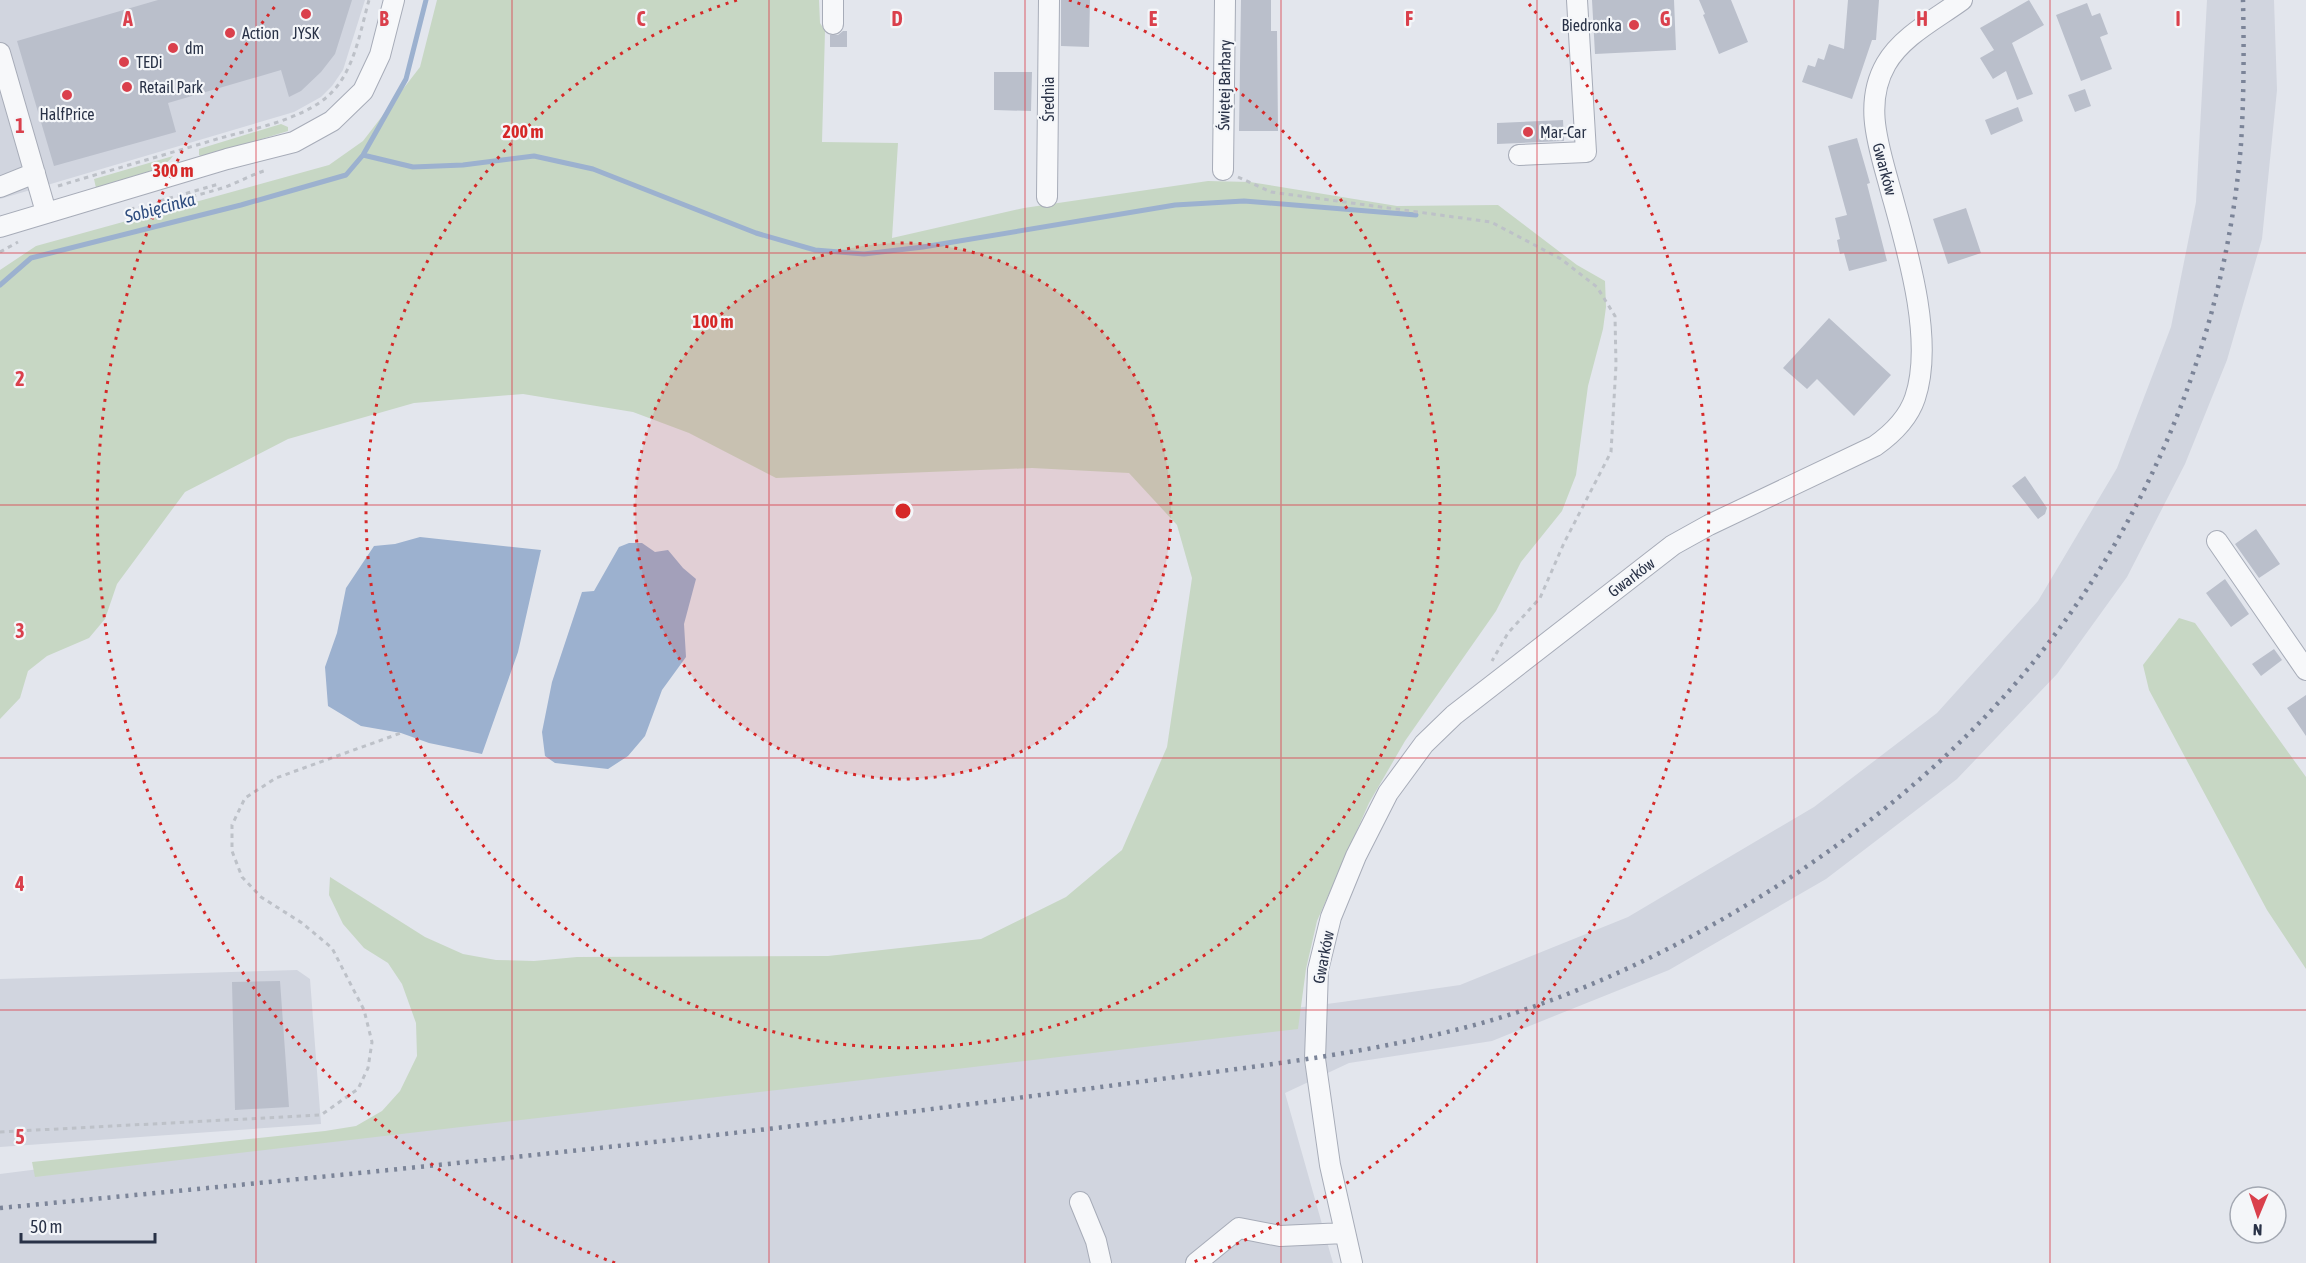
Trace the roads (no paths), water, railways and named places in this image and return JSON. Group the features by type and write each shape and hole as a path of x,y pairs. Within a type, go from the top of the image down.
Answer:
{"street":[{"path":"0,227 227,159 294,142 332,121 363,92 380,55 394,0"},
{"path":"833,0 833,24"},
{"name":"Średnia","path":"1047,197 1049,0"},
{"name":"Świętej Barbary","path":"1223,170 1225,0"},
{"path":"1520,155 1586,152 1577,0"},
{"name":"Gwarków","path":"1352,1263 1330,1165 1313,1048 1318,970 1322,949 1331,917 1356,856 1388,793 1424,744 1454,715 1493,683 1673,545 1709,525 1875,446 1892,434 1910,410 1916,397 1920,363 1918,310 1905,244 1876,136 1873,117 1875,99 1879,81 1893,53 1915,33 1962,0"},
{"path":"0,53 46,212"},
{"path":"0,187 37,183"},
{"path":"2217,541 2306,670"},
{"path":"1080,1202 1096,1240 1101,1263"},
{"path":"1196,1263 1239,1228 1280,1236 1345,1233"}],"water":[{"path":"420,537 541,550 518,652 482,754 429,743 401,733 361,726 328,706 325,667 337,633 346,588 374,546 395,544"},
{"path":"629,543 642,543 655,552 668,550 696,579 684,624 686,657 662,690 645,736 628,756 608,769 555,763 545,756 542,732 552,682 582,592 594,591 619,547"}],"waterway":[{"name":"Sobięcinka","path":"0,285 31,258 241,205 346,175 363,155 406,79 426,0"},
{"path":"363,155 413,167 463,165 534,156 593,169 756,233 815,250 864,254 923,247 1175,205 1244,201 1416,215"}],"railway":[{"path":"0,1208 657,1142 1303,1060 1378,1047 1489,1021 1567,994 1681,942 1753,901 1825,854 1897,799 1931,769 1995,706 2053,637 2091,583 2126,525 2156,465 2182,404 2204,340 2221,275 2233,210 2241,144 2244,72 2243,0"}],"place":[{"name":"JYSK","path":"306,14"},
{"name":"Biedronka","path":"1634,25"},
{"name":"Action","path":"230,33"},
{"name":"dm","path":"173,48"},
{"name":"TEDi","path":"124,62"},
{"name":"Retail Park","path":"127,87"},
{"name":"HalfPrice","path":"67,95"},
{"name":"Mar-Car","path":"1528,132"}]}
